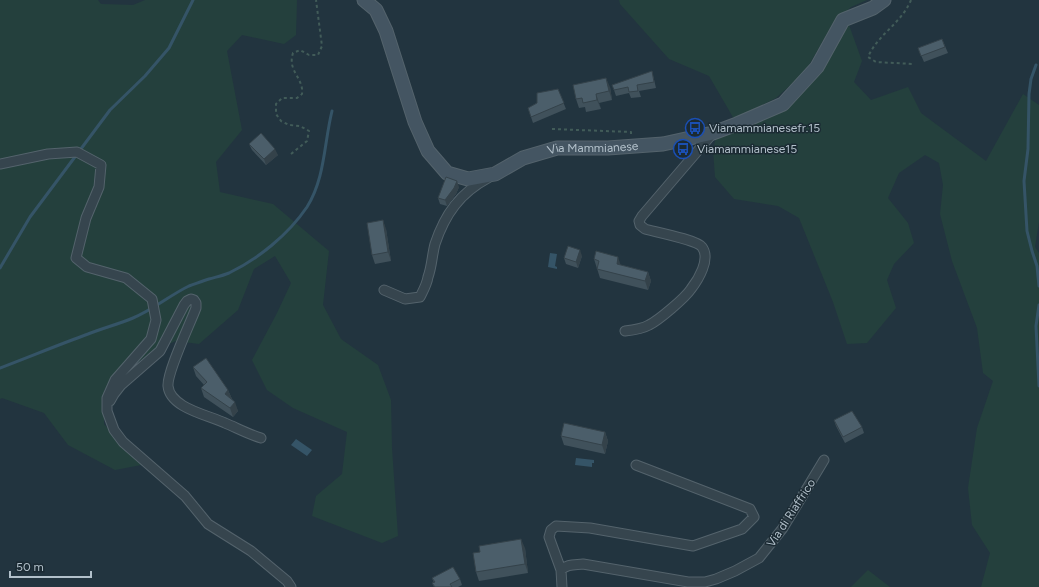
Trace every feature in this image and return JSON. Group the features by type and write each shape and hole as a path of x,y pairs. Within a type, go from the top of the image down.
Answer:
{"main road":[{"name":"Via Mammianese","path":"364,0 376,10 386,31 415,122 428,151 447,173 468,179 494,174 523,158 557,148 664,144 713,133 782,104 817,67 843,20 873,8 884,0"}],"street":[{"path":"626,331 637,330 648,325 666,313 690,290 705,261 705,253 702,247 694,242 645,229 640,226 639,221 713,133"},
{"path":"0,164 48,154 77,152 101,165 99,187 86,218 76,258 87,267 126,278 152,299 156,320 151,339 115,380 108,398 108,411 114,430 122,442 185,496 208,524 251,551 287,581 291,587"},
{"path":"384,290 405,299 420,297 428,278 435,245 443,224 458,200 473,186 494,174"},
{"path":"108,411 109,403 121,385 160,351 184,305 191,299 196,303 196,308 169,378 169,392 178,402 186,407 224,422 249,435 261,438"},
{"name":"Via di Riaffrico","path":"561,570 565,566 583,564 676,580 699,582 716,579 759,558 766,551 783,528 824,460"},
{"path":"562,587 561,570 549,536 551,530 556,526 590,528 693,546 742,529 754,517 750,509 636,465"}],"path":[{"path":"291,154 307,141 309,131 300,126 288,125 281,120 276,114 276,104 282,98 298,98 302,94 303,88 293,69 291,60 293,53 300,50 309,55 318,54 322,46 316,0"},
{"path":"912,0 901,19 872,47 868,57 876,62 913,64"},
{"path":"552,129 631,132 635,146"}],"green space":[{"path":"0,0 98,0 101,4 133,5 145,0 297,0 296,35 284,44 242,35 227,51 242,130 216,162 220,192 273,204 329,251 323,305 341,339 378,365 391,400 392,448 398,536 382,543 312,516 316,496 342,474 347,432 293,408 267,390 252,360 291,283 275,256 254,269 238,310 199,344 176,341 152,351 104,390 104,424 141,465 115,470 68,445 44,413 2,398 0,399"},
{"path":"619,0 867,0 851,7 832,25 805,72 776,98 734,119 709,76 669,59 620,4"},
{"path":"849,25 862,61 854,82 871,100 908,87 921,113 986,161 1023,94 1039,105 1039,222 1035,247 1039,253 1039,587 981,587 990,553 972,525 968,488 977,428 993,381 983,373 977,328 952,261 940,214 943,185 939,163 925,155 899,173 888,198 908,223 914,243 894,264 887,280 896,308 867,343 847,344 833,302 799,218 778,206 734,199 715,177 713,150 716,137 790,104"},
{"path":"868,570 890,587 851,587"}],"water":[{"path":"550,253 557,254 555,266 557,269 548,267"},
{"path":"296,439 312,450 307,456 291,445"},
{"path":"576,458 594,460 594,463 592,463 592,467 575,465"}],"building":[{"path":"942,39 945,47 921,56 918,48"},
{"path":"652,71 654,82 637,85 638,91 629,92 628,87 614,90 612,85"},
{"path":"606,78 609,91 596,94 597,100 583,103 582,98 576,99 573,85"},
{"path":"558,89 564,103 531,117 528,108 537,103 537,93"},
{"path":"261,133 275,149 264,159 249,144"},
{"path":"446,177 457,181 454,188 445,200 438,198"},
{"path":"383,220 388,252 372,255 367,223"},
{"path":"568,246 580,250 576,262 564,258"},
{"path":"596,251 618,257 617,264 648,272 645,281 597,269 599,261 594,259"},
{"path":"206,358 228,390 225,394 235,402 230,408 201,388 207,382 193,367"},
{"path":"852,411 862,427 843,437 834,420"},
{"path":"564,423 605,432 602,445 561,436"},
{"path":"521,539 525,564 476,572 473,553 480,552 479,546"},
{"path":"453,567 460,579 450,584 452,587 435,587 432,583 435,582 432,578"}],"waterway":[{"path":"0,268 30,217 110,110 145,76 169,48 193,0"},
{"path":"1036,65 1031,79 1029,94 1028,149 1024,181 1027,231 1037,266 1039,286"},
{"path":"0,368 133,318 148,311 189,286 229,273 251,261 272,245 291,227 307,207 313,196 321,173 332,111"},
{"path":"1039,305 1036,326 1039,386"}],"place":[{"name":"Viamammianesefr.15","path":"695,128"},
{"name":"Viamammianese15","path":"683,149"}]}
